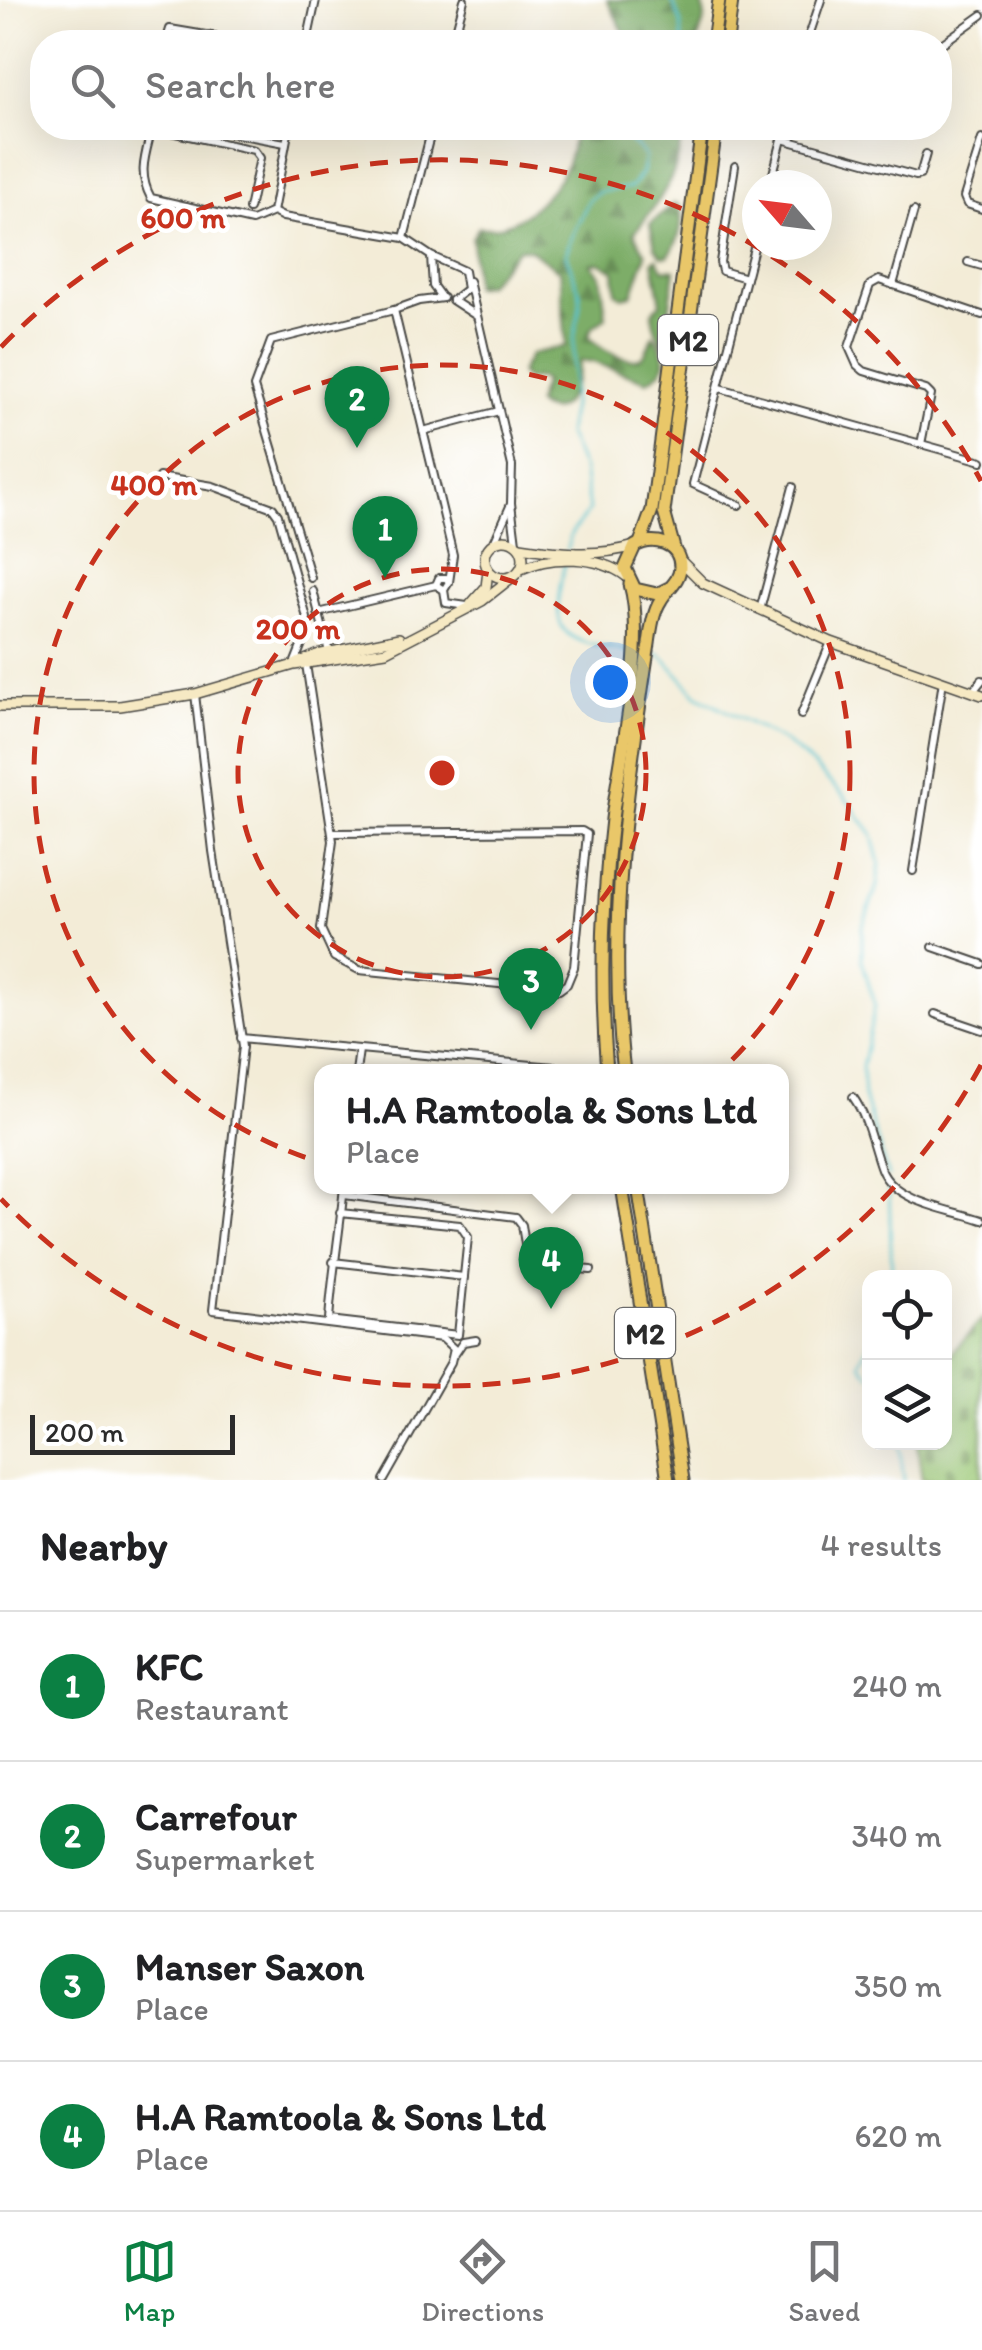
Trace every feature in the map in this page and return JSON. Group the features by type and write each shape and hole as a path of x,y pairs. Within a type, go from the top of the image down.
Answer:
{"highway":[{"path":"715,30 719,0"},
{"path":"728,30 732,0"},
{"name":"M2","path":"623,1064 619,899 640,659 626,560 638,544 652,510 700,140"},
{"name":"M2","path":"607,1064 602,985 612,819 640,659 649,644 660,601 673,584 677,555 664,512 714,140"},
{"path":"638,544 659,540 677,555"},
{"path":"628,579 635,589 650,594 673,584"},
{"name":"M2","path":"623,1194 668,1480"},
{"name":"M2","path":"639,1194 683,1480"}],"main road":[{"path":"469,606 486,587 485,558 494,542 508,540 518,545 585,552 638,544"},
{"path":"0,706 120,706 195,694 330,656 387,646 503,588 518,572 523,554 518,545"},
{"path":"677,555 704,584 760,610 831,642 978,693"},
{"path":"488,570 498,577 541,562 576,560 603,562 628,579"},
{"path":"673,584 704,584"},
{"path":"294,665 330,656"}],"street":[{"path":"310,30 316,0"},
{"path":"456,30 464,0"},
{"path":"811,30 821,0"},
{"path":"952,36 982,15"},
{"path":"982,139 964,197 967,204 982,209"},
{"path":"149,140 142,183 151,198 252,221 273,212 404,238 431,256 460,268 476,298 476,316 512,466 518,545"},
{"path":"208,140 254,150 260,158 248,209"},
{"path":"270,140 286,143"},
{"path":"273,212 287,140"},
{"path":"404,238 429,140"},
{"path":"774,170 782,140"},
{"path":"786,140 918,176 926,154"},
{"path":"735,166 720,262 722,271 746,278"},
{"path":"893,285 914,211"},
{"path":"431,256 433,284 442,298"},
{"path":"739,505 693,484 751,260"},
{"path":"968,262 982,266"},
{"path":"418,301 433,284 439,269 448,265"},
{"path":"453,300 464,294 467,276"},
{"path":"921,444 931,395 926,390 864,371 849,347 873,280 982,315"},
{"path":"311,578 254,387 271,340 442,298 453,300 476,316"},
{"path":"318,613 440,587 454,562 394,310"},
{"path":"720,388 982,461"},
{"path":"423,431 499,411"},
{"path":"159,477 213,486 273,508 306,618 304,639 294,665"},
{"path":"760,610 793,487"},
{"path":"494,542 512,503"},
{"path":"440,587 446,603 469,606"},
{"path":"313,590 330,656"},
{"path":"800,715 831,642"},
{"path":"306,664 333,833 321,930 334,957 359,970 559,990 567,984 574,967 588,834 333,833"},
{"path":"913,871 943,680"},
{"path":"978,693 982,680"},
{"path":"195,694 242,1038 213,1310 442,1338 451,1345 454,1355"},
{"path":"933,947 982,964"},
{"path":"935,1014 982,1030"},
{"path":"242,1038 518,1064"},
{"path":"357,1064 359,1050"},
{"path":"853,1097 883,1175 898,1192 982,1220"},
{"path":"340,1213 460,1224 468,1237 458,1335 329,1320 332,1262 340,1213 343,1194"},
{"path":"364,1194 516,1217 522,1225 527,1256 540,1266 592,1270"},
{"path":"332,1262 464,1276"},
{"path":"384,1480 462,1342 476,1340"}],"green space":[{"path":"607,0 702,0 705,18 701,30 623,30"},
{"path":"573,140 680,140 674,171 661,197 634,233 646,254 632,295 622,297 616,293 614,271 599,262 591,264 601,276 606,317 591,328 589,337 614,354 636,359 644,355 653,335 664,355 663,366 647,381 580,361 568,399 555,410 536,404 544,381 526,380 520,373 531,354 566,346 560,271 529,249 518,249 487,284 474,287 472,238 479,227 505,225 530,210 566,166"},
{"path":"675,203 680,206 680,233 668,256 662,256 655,247 650,224"},
{"path":"657,258 663,269 675,270 664,345 652,313 661,303 653,261"},
{"path":"982,1319 982,1480 922,1480 918,1450 952,1450 952,1353"}],"waterway":[{"path":"672,0 681,30"},
{"path":"567,549 571,534 589,510 583,469 567,433 580,293 566,255 589,200 599,192 632,187 642,172 645,157 629,140"},
{"path":"565,562 558,605 564,630 587,643 630,651"},
{"path":"653,654 661,655 697,695 783,741 804,757 843,795 872,833 880,863 877,886 862,928 862,960 875,1006 862,1067 864,1097 888,1176"},
{"path":"889,1184 892,1270"},
{"path":"862,1358 862,1366"},
{"path":"900,1450 904,1480"}],"place":[{"name":"Carrefour","path":"357,448"},
{"name":"KFC","path":"385,578"},
{"name":"Manser Saxon","path":"531,1030"},
{"name":"H.A Ramtoola & Sons Ltd","path":"551,1309"}]}
